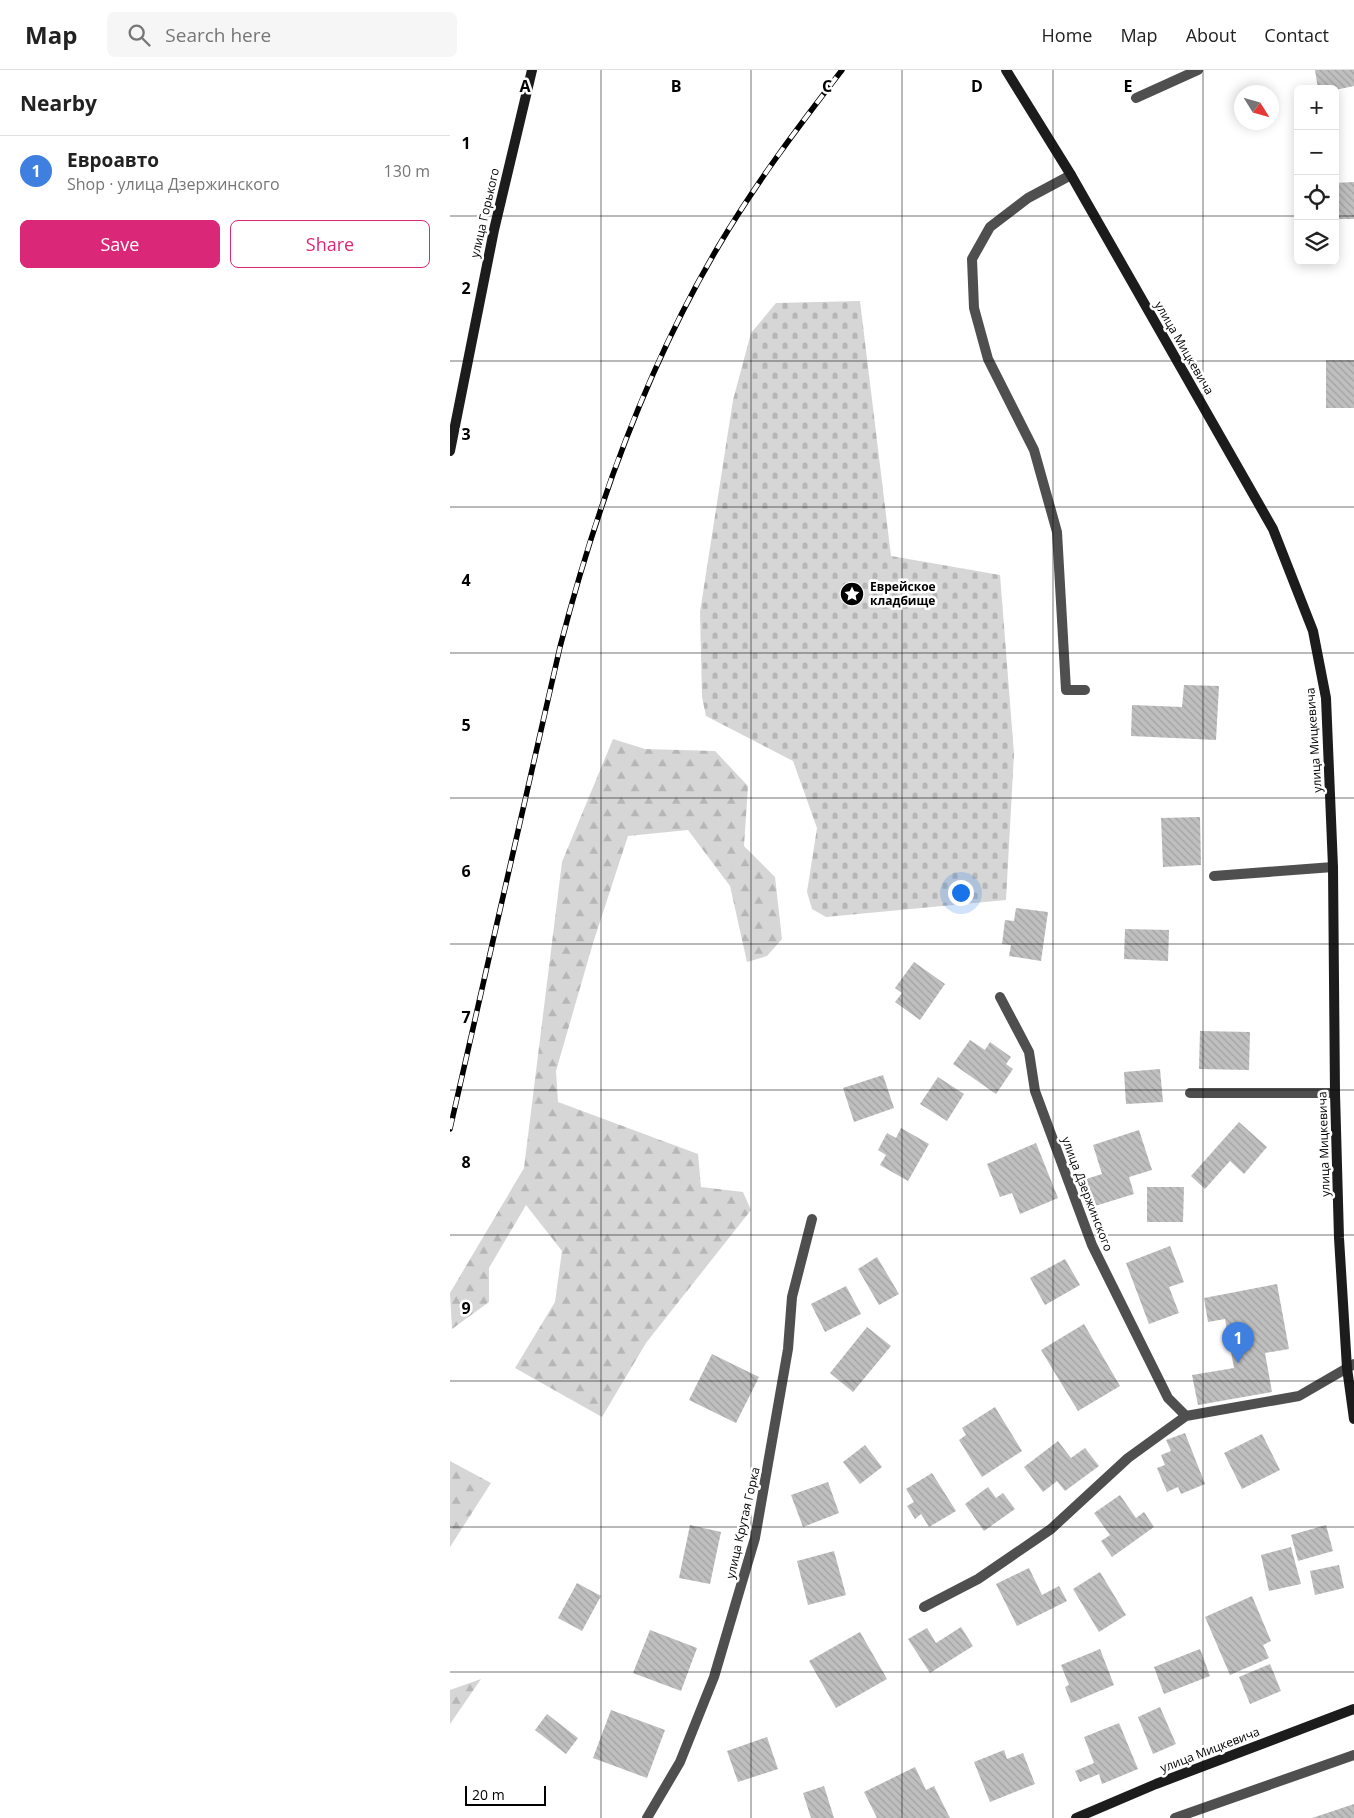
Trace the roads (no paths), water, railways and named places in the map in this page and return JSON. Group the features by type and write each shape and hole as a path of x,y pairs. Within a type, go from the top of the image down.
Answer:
{"main road":[{"name":"улица Горького","path":"450,451 494,230 532,70"},
{"name":"улица Мицкевича","path":"1006,70 1071,175 1273,529 1313,631 1326,698 1333,867 1335,1093 1339,1238 1354,1419"},
{"name":"улица Мицкевича","path":"1076,1818 1156,1784 1354,1709"}],"street":[{"path":"1136,98 1198,70"},
{"path":"1071,175 1028,198 990,227 972,259 974,308 988,359 1034,450 1057,532 1066,690 1085,690"},
{"path":"1214,876 1333,867"},
{"name":"улица Дзержинского","path":"1000,997 1029,1052 1035,1091 1092,1245 1168,1398 1186,1416"},
{"path":"1190,1093 1335,1093"},
{"name":"улица Крутая Горка","path":"647,1818 680,1762 714,1677 755,1538 788,1349 792,1297 812,1219"},
{"path":"924,1607 978,1579 1051,1529 1128,1458 1186,1416 1299,1396 1350,1366"},
{"path":"1175,1818 1354,1755"}],"railway":[{"path":"450,1129 560,647 590,543 625,441 645,391 668,342 718,247 762,178 842,70"}],"place":[{"name":"Еврейское кладбище","path":"852,594"},
{"name":"Евроавто","path":"1238,1363"}]}
